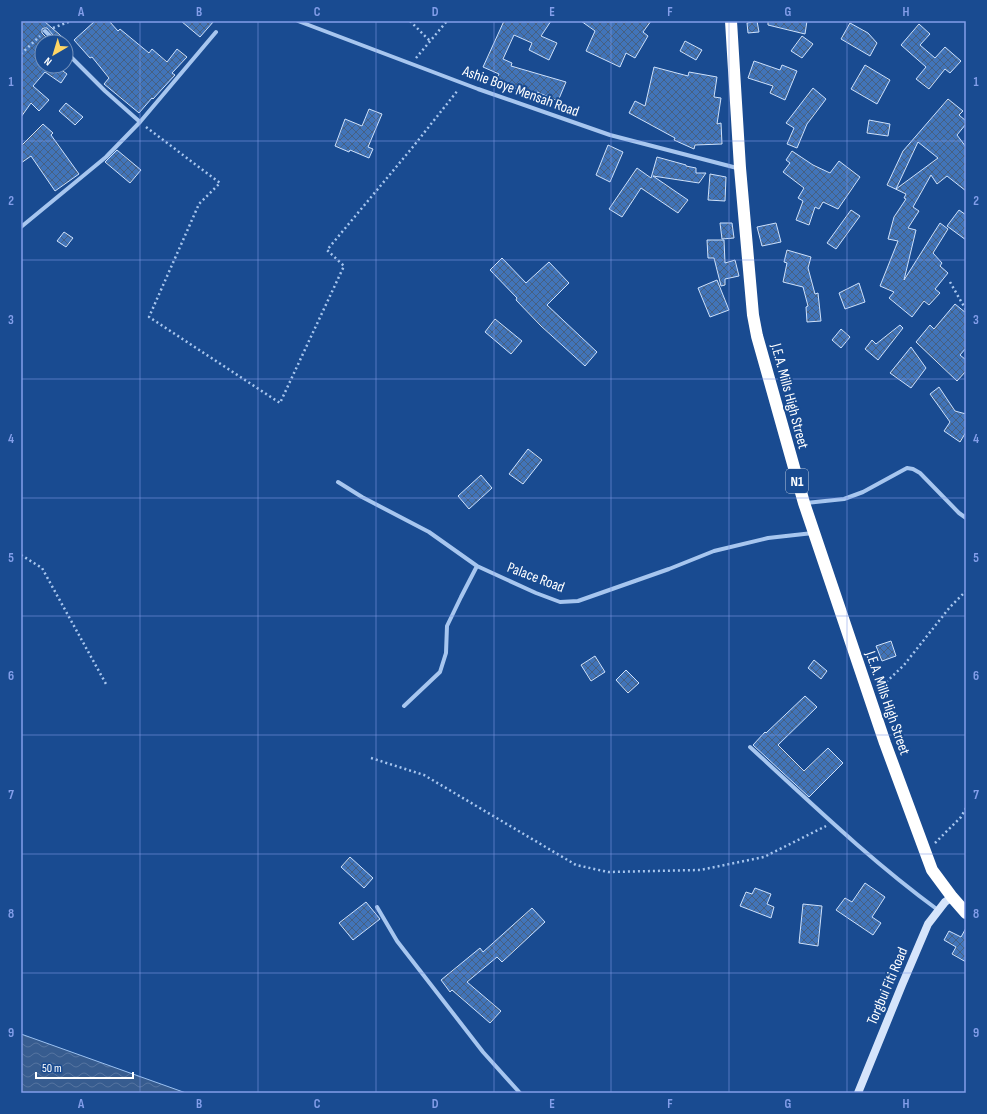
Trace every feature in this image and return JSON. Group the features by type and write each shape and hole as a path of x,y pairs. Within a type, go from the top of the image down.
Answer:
{"highway":[{"name":"J.E.A. Mills High Street","path":"731,21 740,168 753,315 761,350 813,532 885,744 932,870 952,897 965,910"}],"street":[{"name":"Ashie Boye Mensah Road","path":"298,21 478,89 610,135 740,168"},
{"path":"45,31 48,34"},
{"path":"21,227 106,157 140,122 216,32"},
{"path":"74,60 105,91 140,122"},
{"path":"804,503 844,499 863,492 907,468 913,469 920,473 959,513 966,518"},
{"name":"Palace Road","path":"338,482 362,497 429,532 478,566 536,593 560,602 578,601 669,569 714,551 768,538 813,532"},
{"path":"404,706 440,672 446,653 447,626 478,566"},
{"path":"750,747 832,823 938,910"},
{"name":"Torgbui Fiti Road","path":"858,1093 928,924 938,910 952,897"},
{"path":"377,906 397,941 483,1052 520,1093"}],"path":[{"path":"410,21 430,42"},
{"path":"411,64 446,21"},
{"path":"140,122 220,183 199,204 149,318 280,403 344,266 326,250 412,148 460,88"},
{"path":"950,282 966,310"},
{"path":"21,555 42,568 106,684"},
{"path":"874,693 904,665 950,607 966,591"},
{"path":"371,758 424,775 576,865 608,872 700,870 764,857 832,823"},
{"path":"930,848 961,817 966,808"}],"water":[{"path":"21,1034 186,1093 21,1093"}],"building":[{"path":"21,21 44,21 59,34 52,34 47,28 44,28 42,29 43,34 34,34 34,74 43,74 33,86 49,100 39,111 31,103 21,117"},
{"path":"95,21 109,21 118,31 120,29 149,53 152,49 167,62 177,49 187,57 172,73 175,75 139,113 104,84 109,78 92,57 90,58 74,40"},
{"path":"181,21 214,21 200,37"},
{"path":"504,21 551,21 541,36 557,43 549,60 529,50 532,43 514,35 503,59 512,63 511,66 566,82 558,101 537,92 537,94 517,89 496,80 499,74 483,67"},
{"path":"581,21 651,21 643,32 648,36 635,58 626,53 620,67 586,51 595,31"},
{"path":"757,21 759,32 748,33 747,23"},
{"path":"768,21 807,21 805,34 768,25"},
{"path":"850,23 868,33 877,43 870,56 841,39"},
{"path":"919,24 930,34 920,45 935,58 945,47 961,61 950,73 945,69 929,89 916,79 926,67 901,45"},
{"path":"802,36 813,44 802,58 791,51"},
{"path":"685,41 702,50 696,60 680,51"},
{"path":"754,61 780,70 782,65 797,71 785,100 770,93 773,86 748,78"},
{"path":"865,65 890,80 877,104 851,89"},
{"path":"654,67 688,76 689,72 717,77 714,97 721,98 717,124 721,123 722,144 695,145 694,149 674,140 675,138 629,113 635,101 645,106"},
{"path":"48,74 67,74 61,83"},
{"path":"813,88 826,99 807,124 797,148 787,144 794,128 786,123"},
{"path":"948,99 963,111 959,115 966,121 966,124 957,135 966,147 966,191 947,176 937,184 931,175 913,207 919,211 908,228 916,230 904,280 940,223 948,229 933,253 942,263 940,266 948,273 935,289 940,293 929,305 924,301 912,317 889,298 894,292 880,286 898,241 888,239 894,217 906,199 904,198 906,194 887,185 903,151","holes":["918,142 938,158 896,189"]},
{"path":"66,103 83,117 75,125 59,111"},
{"path":"369,109 382,114 368,147 373,149 369,158 350,150 349,152 335,146 345,119 362,126"},
{"path":"869,120 890,124 888,136 867,133"},
{"path":"43,124 53,133 51,135 79,174 55,191 31,156 21,163 21,146"},
{"path":"608,145 623,152 610,182 596,175"},
{"path":"117,150 141,170 130,183 105,162"},
{"path":"792,151 813,165 830,173 839,161 860,177 838,209 823,202 819,209 815,207 809,225 796,220 803,201 798,198 804,188 783,172 790,163 786,160"},
{"path":"657,157 696,168 696,173 706,173 699,183 653,176 688,200 678,213 641,188 622,217 609,209 637,168 651,178"},
{"path":"710,174 726,177 725,201 708,200"},
{"path":"851,210 860,216 836,249 827,243"},
{"path":"959,210 966,215 966,240 947,226"},
{"path":"720,223 732,223 734,238 722,239"},
{"path":"776,223 781,242 762,246 757,227"},
{"path":"64,232 73,238 66,247 57,241"},
{"path":"707,240 724,240 725,263 735,260 739,276 725,279 725,285 721,286 714,258 708,258"},
{"path":"787,250 811,257 808,268 815,294 818,293 821,321 807,322 806,307 808,306 803,287 783,282 787,263 784,262"},
{"path":"502,258 526,283 549,262 569,283 547,305 597,352 585,366 541,326 490,270"},
{"path":"717,280 729,310 710,317 698,288"},
{"path":"859,283 865,302 845,309 839,293"},
{"path":"955,304 966,313 966,348 960,355 966,360 966,371 957,381 916,342 930,325 934,329"},
{"path":"495,319 522,341 511,354 485,332"},
{"path":"900,325 903,328 878,360 865,349 872,340 876,344"},
{"path":"841,329 850,337 841,348 832,340"},
{"path":"911,347 926,368 911,388 890,373"},
{"path":"939,387 955,411 966,414 966,432 960,442 944,431 950,422 930,394"},
{"path":"528,449 542,460 523,484 509,474"},
{"path":"481,475 492,488 469,509 458,496"},
{"path":"891,641 896,656 882,661 876,646"},
{"path":"595,656 605,672 591,681 581,665"},
{"path":"814,660 827,671 821,679 808,668"},
{"path":"626,670 639,683 628,693 616,680"},
{"path":"805,696 817,707 778,745 804,771 828,748 843,763 809,797 753,745 765,732 766,733"},
{"path":"350,857 373,878 364,888 341,867"},
{"path":"865,883 885,897 872,917 881,923 873,935 836,910 845,898 852,902"},
{"path":"755,888 771,894 767,904 774,907 771,918 740,906 746,892 752,894"},
{"path":"366,902 380,919 353,940 339,923"},
{"path":"803,904 822,906 818,946 799,943"},
{"path":"532,908 545,922 502,962 497,957 467,982 501,1011 490,1023 452,990 450,992 441,980 480,948 483,952"},
{"path":"966,928 966,962 952,954 956,947 944,940 949,931 961,937"}]}
